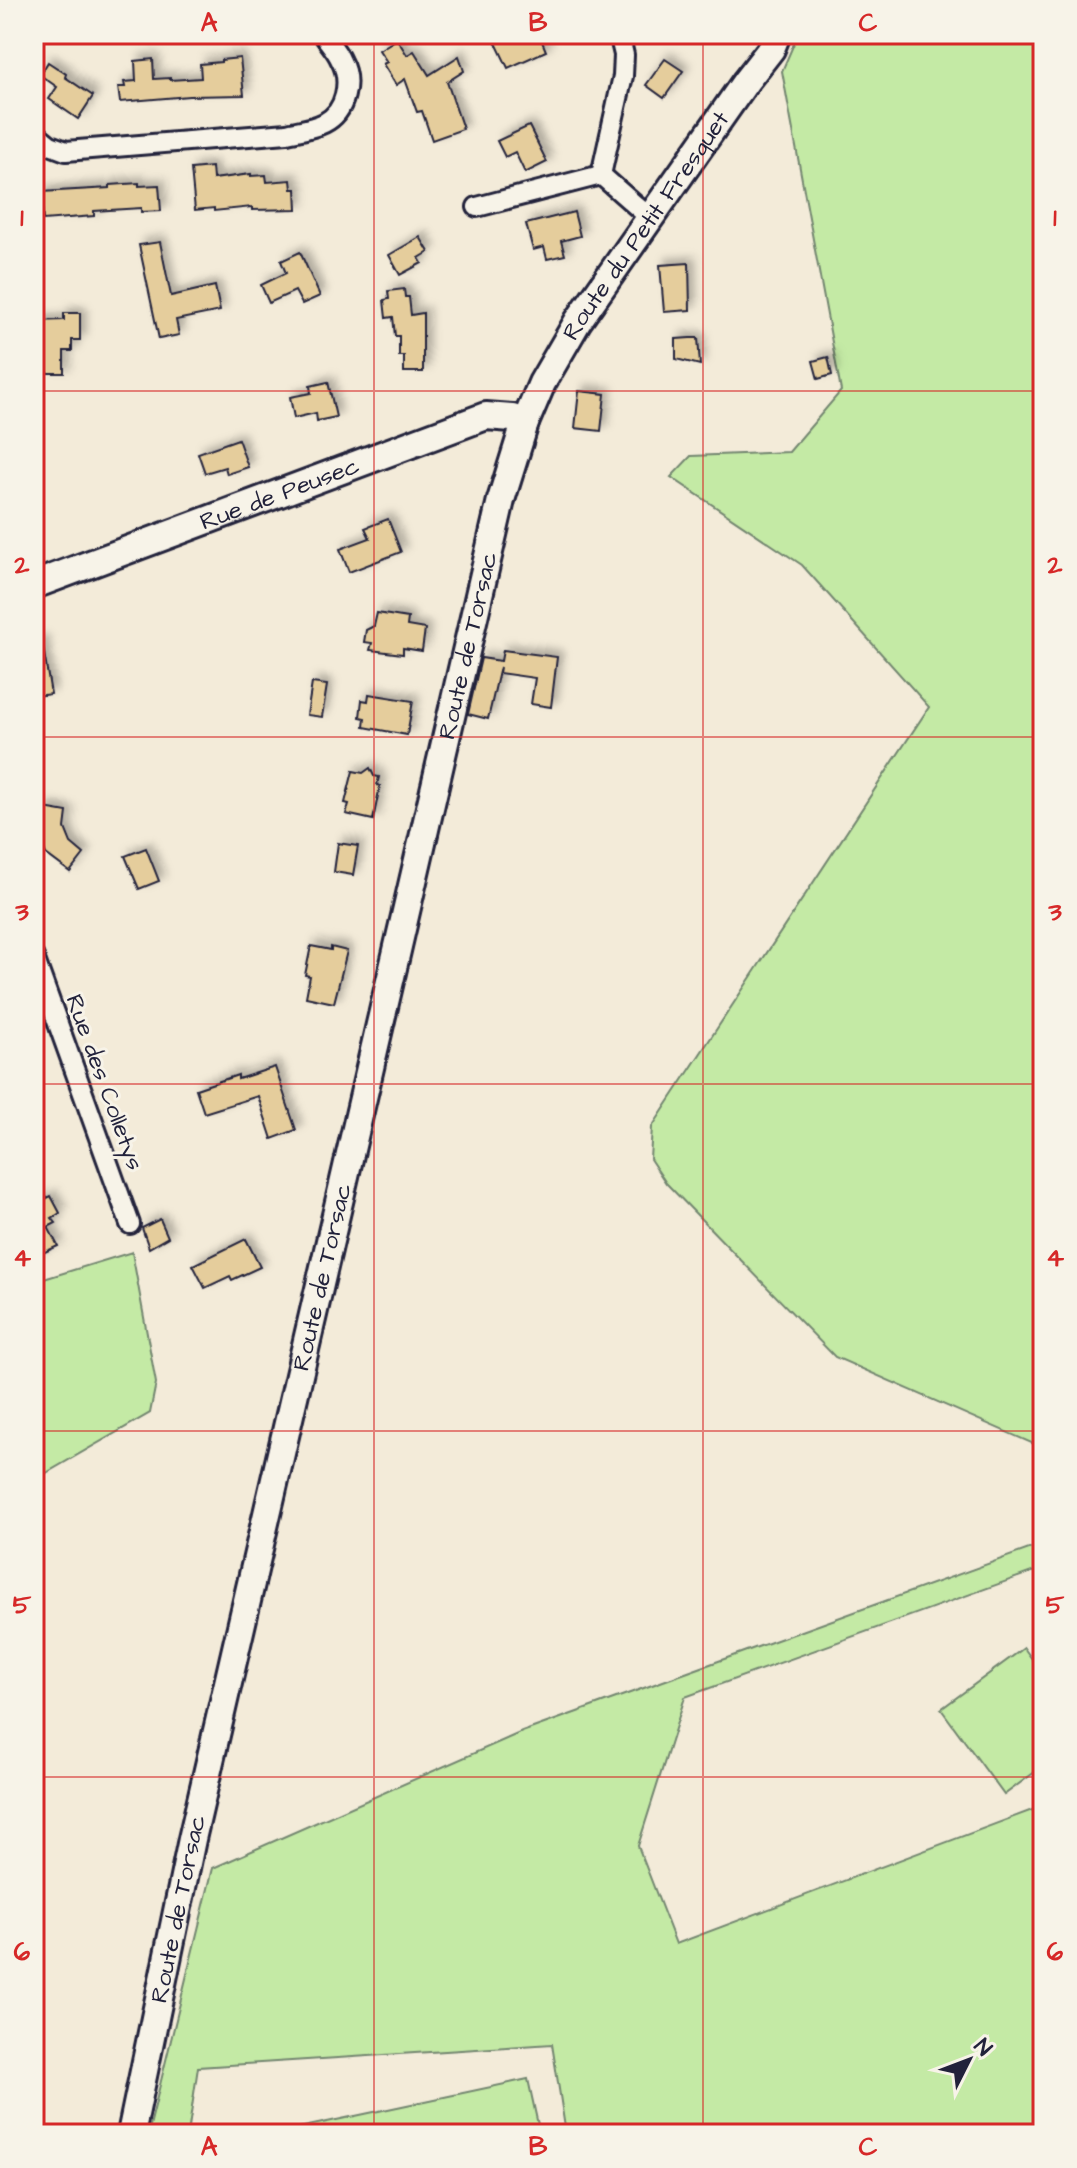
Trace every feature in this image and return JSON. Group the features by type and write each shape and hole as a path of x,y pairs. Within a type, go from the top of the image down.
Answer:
{"street":[{"path":"34,132 50,145 66,151 287,133 312,128 336,113 346,93 342,61 323,34"},
{"path":"601,175 623,76 624,55 619,34"},
{"name":"Route du Petit Fresquet","path":"525,423 542,383 578,321 771,49 777,34"},
{"path":"477,207 601,175"},
{"path":"601,175 650,218"},
{"name":"Rue de Peusec","path":"34,585 486,416 512,418 525,423"},
{"name":"Route de Torsac","path":"131,2134 192,1839 296,1382 501,500 525,423"},
{"name":"Rue des Colletys","path":"34,957 130,1224"}],"green space":[{"path":"798,34 1043,34 1043,1448 835,1357 666,1183 650,1159 652,1127 929,707 802,565 671,477 691,456 789,452 841,391 782,71"},
{"path":"132,1252 156,1383 150,1413 34,1480 34,1282"},
{"path":"1043,1544 1043,1568 685,1697 638,1846 676,1944 1043,1806 1043,2134 566,2134 552,2044 198,2067 188,2134 148,2134 213,1868 522,1732"},
{"path":"1024,1648 1043,1674 1043,1766 1004,1795 941,1709"},
{"path":"528,2079 540,2134 271,2134"}],"building":[{"path":"507,34 539,34 546,51 508,68 496,43 510,39"},
{"path":"397,39 407,55 414,51 429,75 459,56 464,71 447,82 463,129 432,140 422,111 417,112 405,79 396,85 383,64 387,62 379,50"},
{"path":"240,58 244,95 120,102 118,87 125,87 124,82 136,81 135,61 153,59 154,79 170,80 201,78 200,64"},
{"path":"665,59 683,71 664,98 646,85"},
{"path":"48,62 93,96 78,119 49,99 57,87 40,75"},
{"path":"529,126 547,162 525,173 515,152 505,157 497,141"},
{"path":"212,167 213,179 251,174 266,175 267,182 291,180 292,189 296,189 297,209 252,210 252,207 195,210 191,169"},
{"path":"139,183 139,186 159,185 161,211 141,212 141,208 94,211 94,216 43,220 41,192"},
{"path":"574,212 580,236 561,241 565,255 547,259 544,247 533,250 526,224"},
{"path":"420,237 429,252 419,258 422,263 400,275 389,255"},
{"path":"160,242 171,296 215,286 220,311 176,320 179,335 159,339 139,245"},
{"path":"300,252 320,296 302,304 295,291 269,303 261,285 286,273 281,261"},
{"path":"689,263 690,310 664,312 660,265"},
{"path":"404,289 405,297 409,297 411,315 423,313 423,372 404,372 404,356 399,356 399,336 395,336 393,317 386,318 384,300 389,299 388,291"},
{"path":"64,313 80,313 80,340 72,340 72,351 64,351 64,373 36,373 36,321 64,320"},
{"path":"698,338 700,365 676,359 676,339"},
{"path":"828,357 832,375 818,379 813,361"},
{"path":"328,382 336,417 317,421 316,413 294,418 290,397 311,393 310,386"},
{"path":"579,391 605,394 601,431 575,428"},
{"path":"238,439 248,467 227,474 225,467 205,473 198,453"},
{"path":"388,519 401,552 349,572 340,549 370,538 365,528"},
{"path":"377,613 408,618 407,626 425,629 422,651 403,648 403,654 370,650 372,643 364,642 366,630 374,626"},
{"path":"42,641 51,694 36,696 34,642"},
{"path":"503,650 557,657 551,707 531,704 535,678 499,673 500,667 488,719 468,714 481,658 501,661"},
{"path":"312,683 327,685 322,717 307,715"},
{"path":"369,694 413,701 407,735 364,727 365,718 360,717 362,700 368,701"},
{"path":"370,768 374,776 379,777 377,785 380,786 373,820 346,814 349,804 345,803 353,771 363,773"},
{"path":"44,808 67,812 65,828 71,843 84,854 70,872 46,854 40,839"},
{"path":"338,843 358,846 353,875 334,872"},
{"path":"146,848 159,881 139,889 125,856"},
{"path":"311,946 347,951 334,1003 306,997 310,976 305,975"},
{"path":"275,1067 296,1130 272,1139 258,1096 204,1113 196,1089"},
{"path":"51,1196 60,1213 52,1218 56,1223 48,1227 58,1246 34,1257 34,1201 35,1204"},
{"path":"160,1219 168,1237 149,1248 142,1228"},
{"path":"246,1239 260,1267 205,1288 193,1265"}]}
